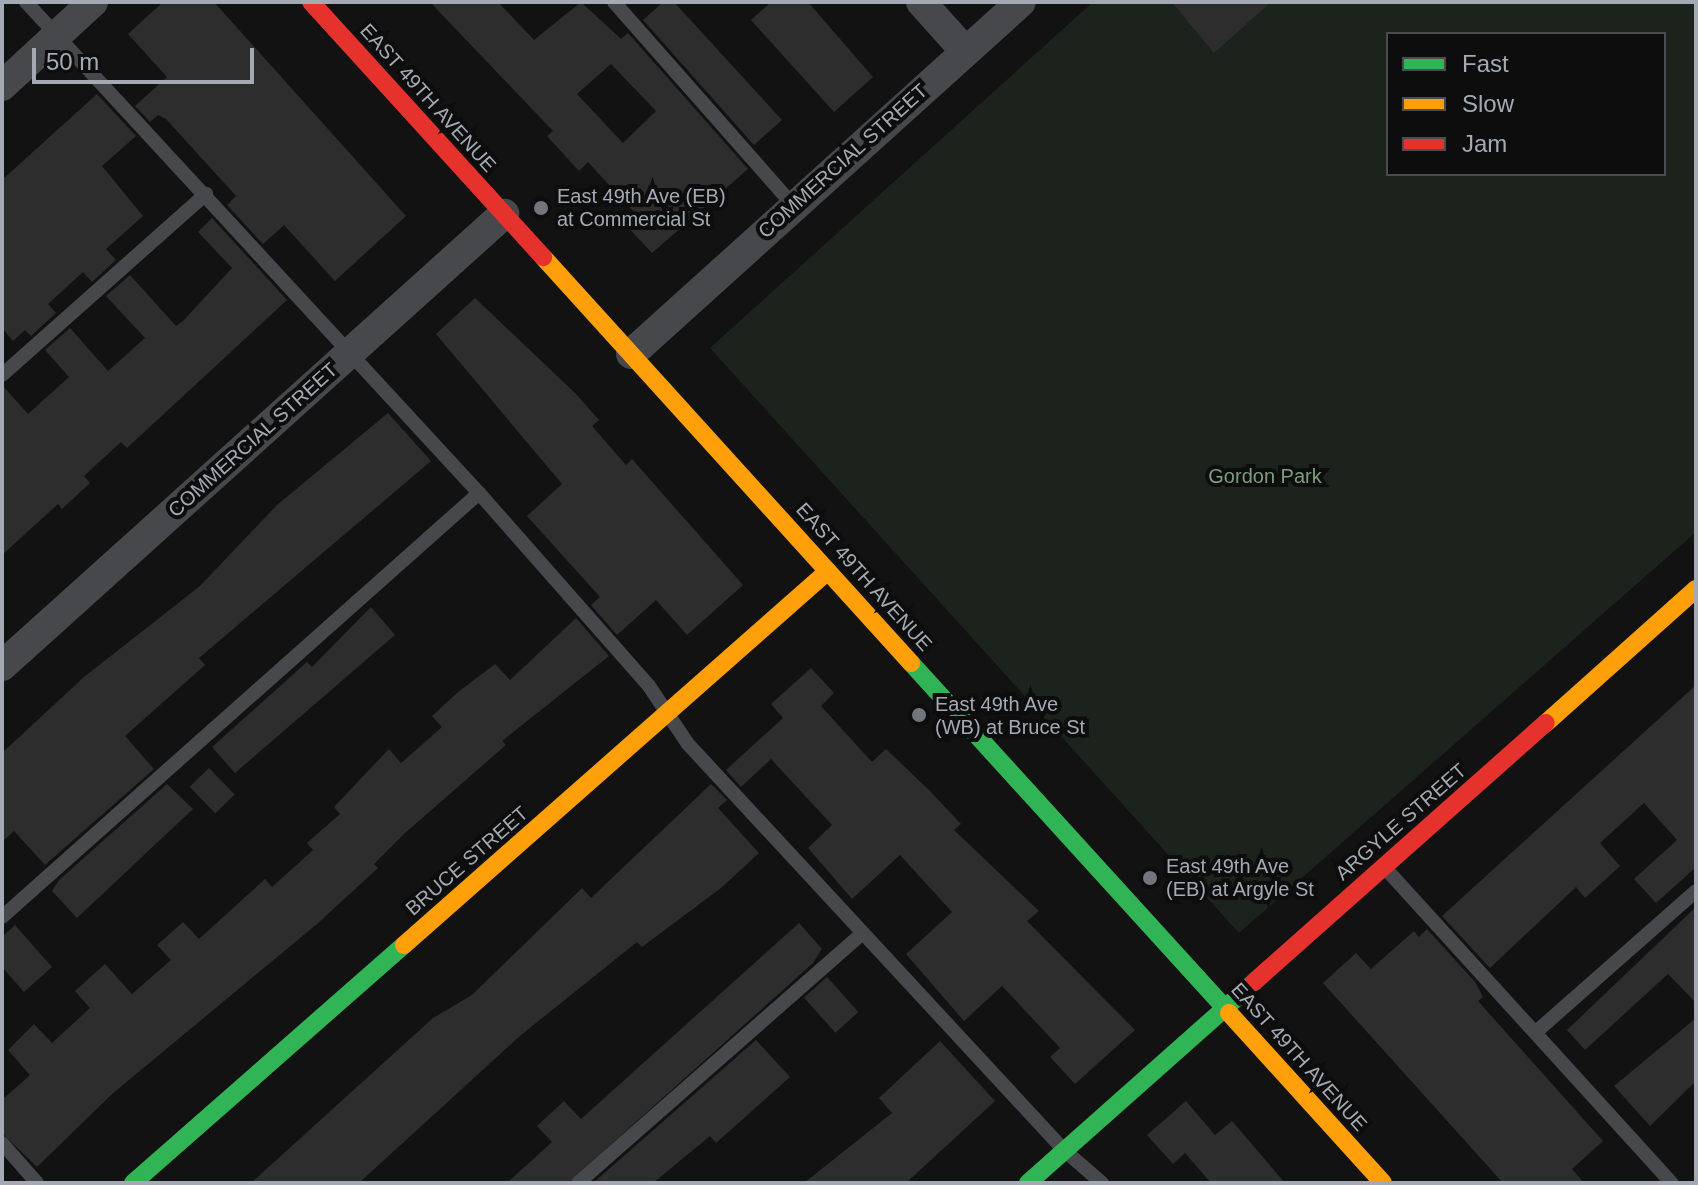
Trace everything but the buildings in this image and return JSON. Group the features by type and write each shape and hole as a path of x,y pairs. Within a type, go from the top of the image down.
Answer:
{"street":[{"path":"2,86 93,2"},
{"name":"EAST 49TH AVENUE","path":"311,2 1383,1183"},
{"path":"921,2 965,51"},
{"name":"COMMERCIAL STREET","path":"631,354 1021,2"},
{"name":"COMMERCIAL STREET","path":"2,666 504,214"},
{"name":"BRUCE STREET","path":"133,1183 828,571"},
{"name":"ARGYLE STREET","path":"1028,1183 1227,1010 1383,866 1696,589"}],"lane":[{"path":"26,2 479,493 668,714 688,744 861,934 1064,1150 1102,1183"},
{"path":"614,2 793,205"},
{"path":"2,375 206,194"},
{"path":"2,917 479,493"},
{"path":"1383,866 1672,1183"},
{"path":"1536,1032 1696,891"},
{"path":"578,1183 861,934"},
{"path":"2,1143 37,1183"}],"green space":[{"name":"Gordon Park","path":"1093,2 1696,2 1696,532 1239,933 710,348"}],"traffic: fast":[{"path":"911,663 1229,1013"},
{"path":"133,1183 404,945"},
{"path":"1028,1183 1254,982"}],"traffic: slow":[{"path":"543,257 911,663"},
{"path":"404,945 828,571"},
{"path":"1546,723 1696,589"},
{"path":"1229,1013 1383,1183"}],"traffic: jam":[{"path":"311,2 543,257"},
{"path":"1254,982 1546,723"}],"place":[{"name":"East 49th Ave (EB) at Commercial St","path":"541,208"},
{"name":"East 49th Ave (WB) at Bruce St","path":"919,715"},
{"name":"East 49th Ave (EB) at Argyle St","path":"1150,878"}]}
